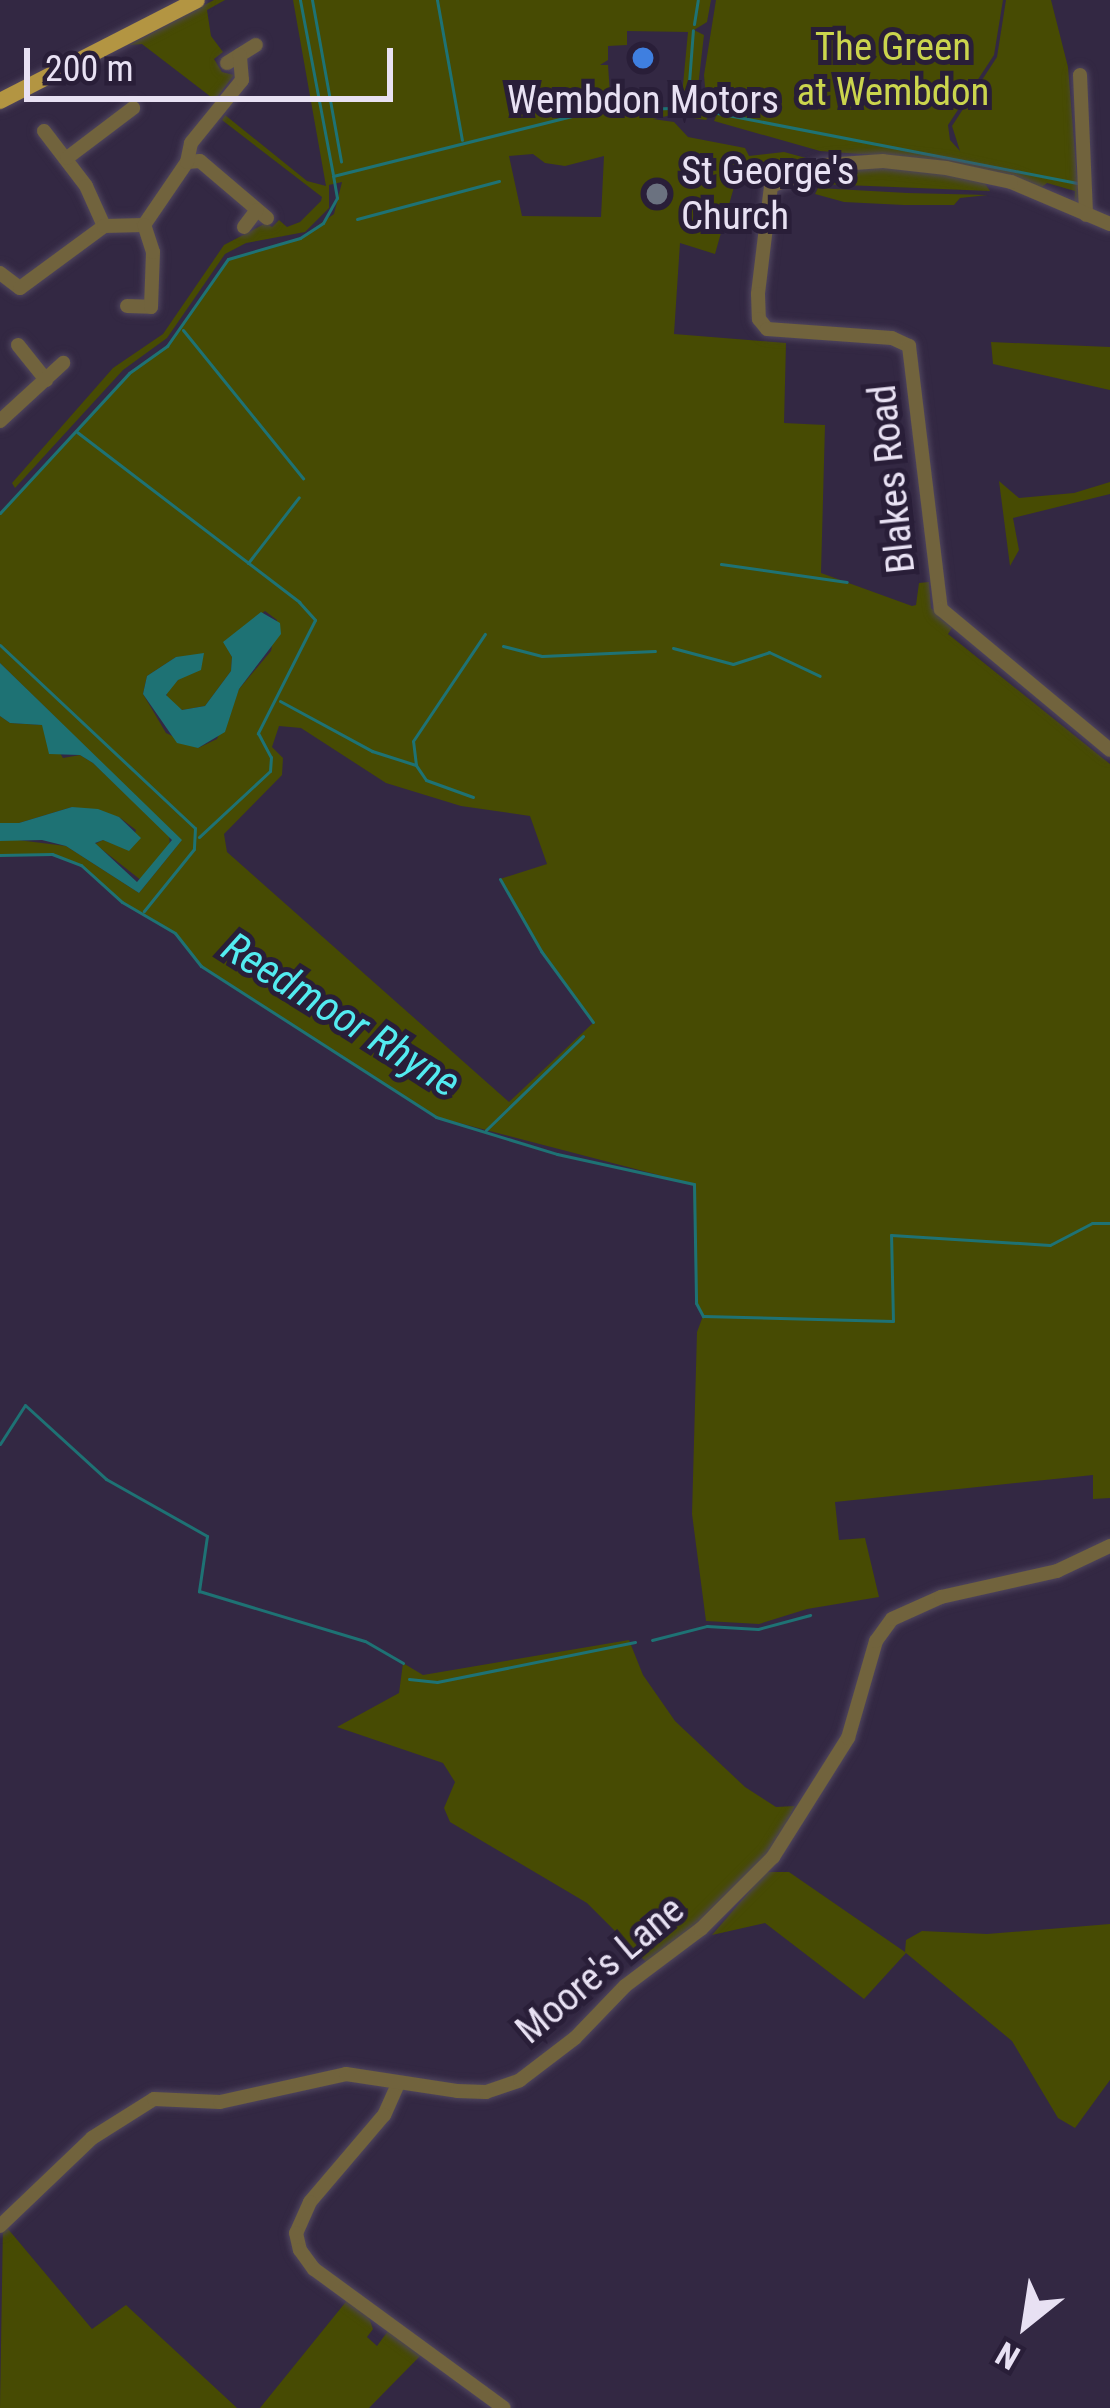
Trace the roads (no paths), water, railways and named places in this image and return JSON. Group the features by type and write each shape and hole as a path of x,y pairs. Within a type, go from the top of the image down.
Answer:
{"main road":[{"path":"0,101 174,5 197,0"}],"street":[{"path":"144,225 187,162 191,143 242,80 234,59 256,45"},
{"path":"1080,75 1086,215 1110,224"},
{"path":"67,158 118,132 133,108"},
{"path":"44,131 67,158 104,226"},
{"path":"187,162 200,161 262,214 244,227"},
{"name":"Blakes Road","path":"1086,215 1011,182 946,168 883,161 807,170 776,182 768,194 759,319 782,333 892,338 909,346 923,425 937,596 946,616 1011,663 1110,751"},
{"path":"0,273 20,288 104,226 144,225"},
{"path":"127,306 156,307 153,252 144,225"},
{"path":"18,345 46,380"},
{"path":"0,421 63,363"},
{"name":"Moore's Lane","path":"0,2226 92,2138 154,2099 220,2102 346,2074 486,2092 520,2080 574,2038 625,1986 730,1902 772,1857 854,1724 876,1641 892,1618 941,1598 1057,1571 1110,1546"},
{"path":"398,2084 384,2115 310,2203 296,2233 300,2250 314,2269 504,2408"}],"waterway":[{"path":"300,0 333,174"},
{"path":"312,0 341,161"},
{"path":"437,0 462,140"},
{"path":"694,24 698,0"},
{"path":"687,109 693,30"},
{"path":"0,513 129,373 167,346 228,259 300,238 323,223 337,198 333,176 596,110 672,108"},
{"path":"683,109 708,112"},
{"path":"717,113 1077,183"},
{"path":"357,219 499,181"},
{"path":"183,330 303,478"},
{"path":"77,432 299,602 315,620 258,733 271,757 270,771 199,837"},
{"path":"248,563 299,497"},
{"path":"721,564 847,582"},
{"path":"473,797 426,780 416,765 413,741 485,634"},
{"path":"0,645 195,828 194,849 144,911"},
{"path":"503,646 542,656 655,651"},
{"path":"673,648 733,664 769,652 820,676"},
{"path":"280,701 372,751 416,765"},
{"name":"Reedmoor Rhyne","path":"0,855 52,854 81,865 122,902 175,933 201,966 436,1117 557,1154 694,1184 696,1303 703,1316 893,1321 891,1235 1050,1245 1092,1223 1110,1223"},
{"path":"500,879 541,951 593,1022"},
{"path":"486,1130 583,1036"},
{"path":"0,1444 25,1405 106,1479 207,1536 199,1591 365,1641 403,1663"},
{"path":"652,1640 707,1626 758,1629 810,1615"},
{"path":"409,1679 437,1682 635,1642"}],"place":[{"name":"Wembdon Motors","path":"643,58"},
{"name":"St George's Church","path":"657,194"}],"park label":[{"name":"The Green at Wembdon","path":"893,70"}]}
